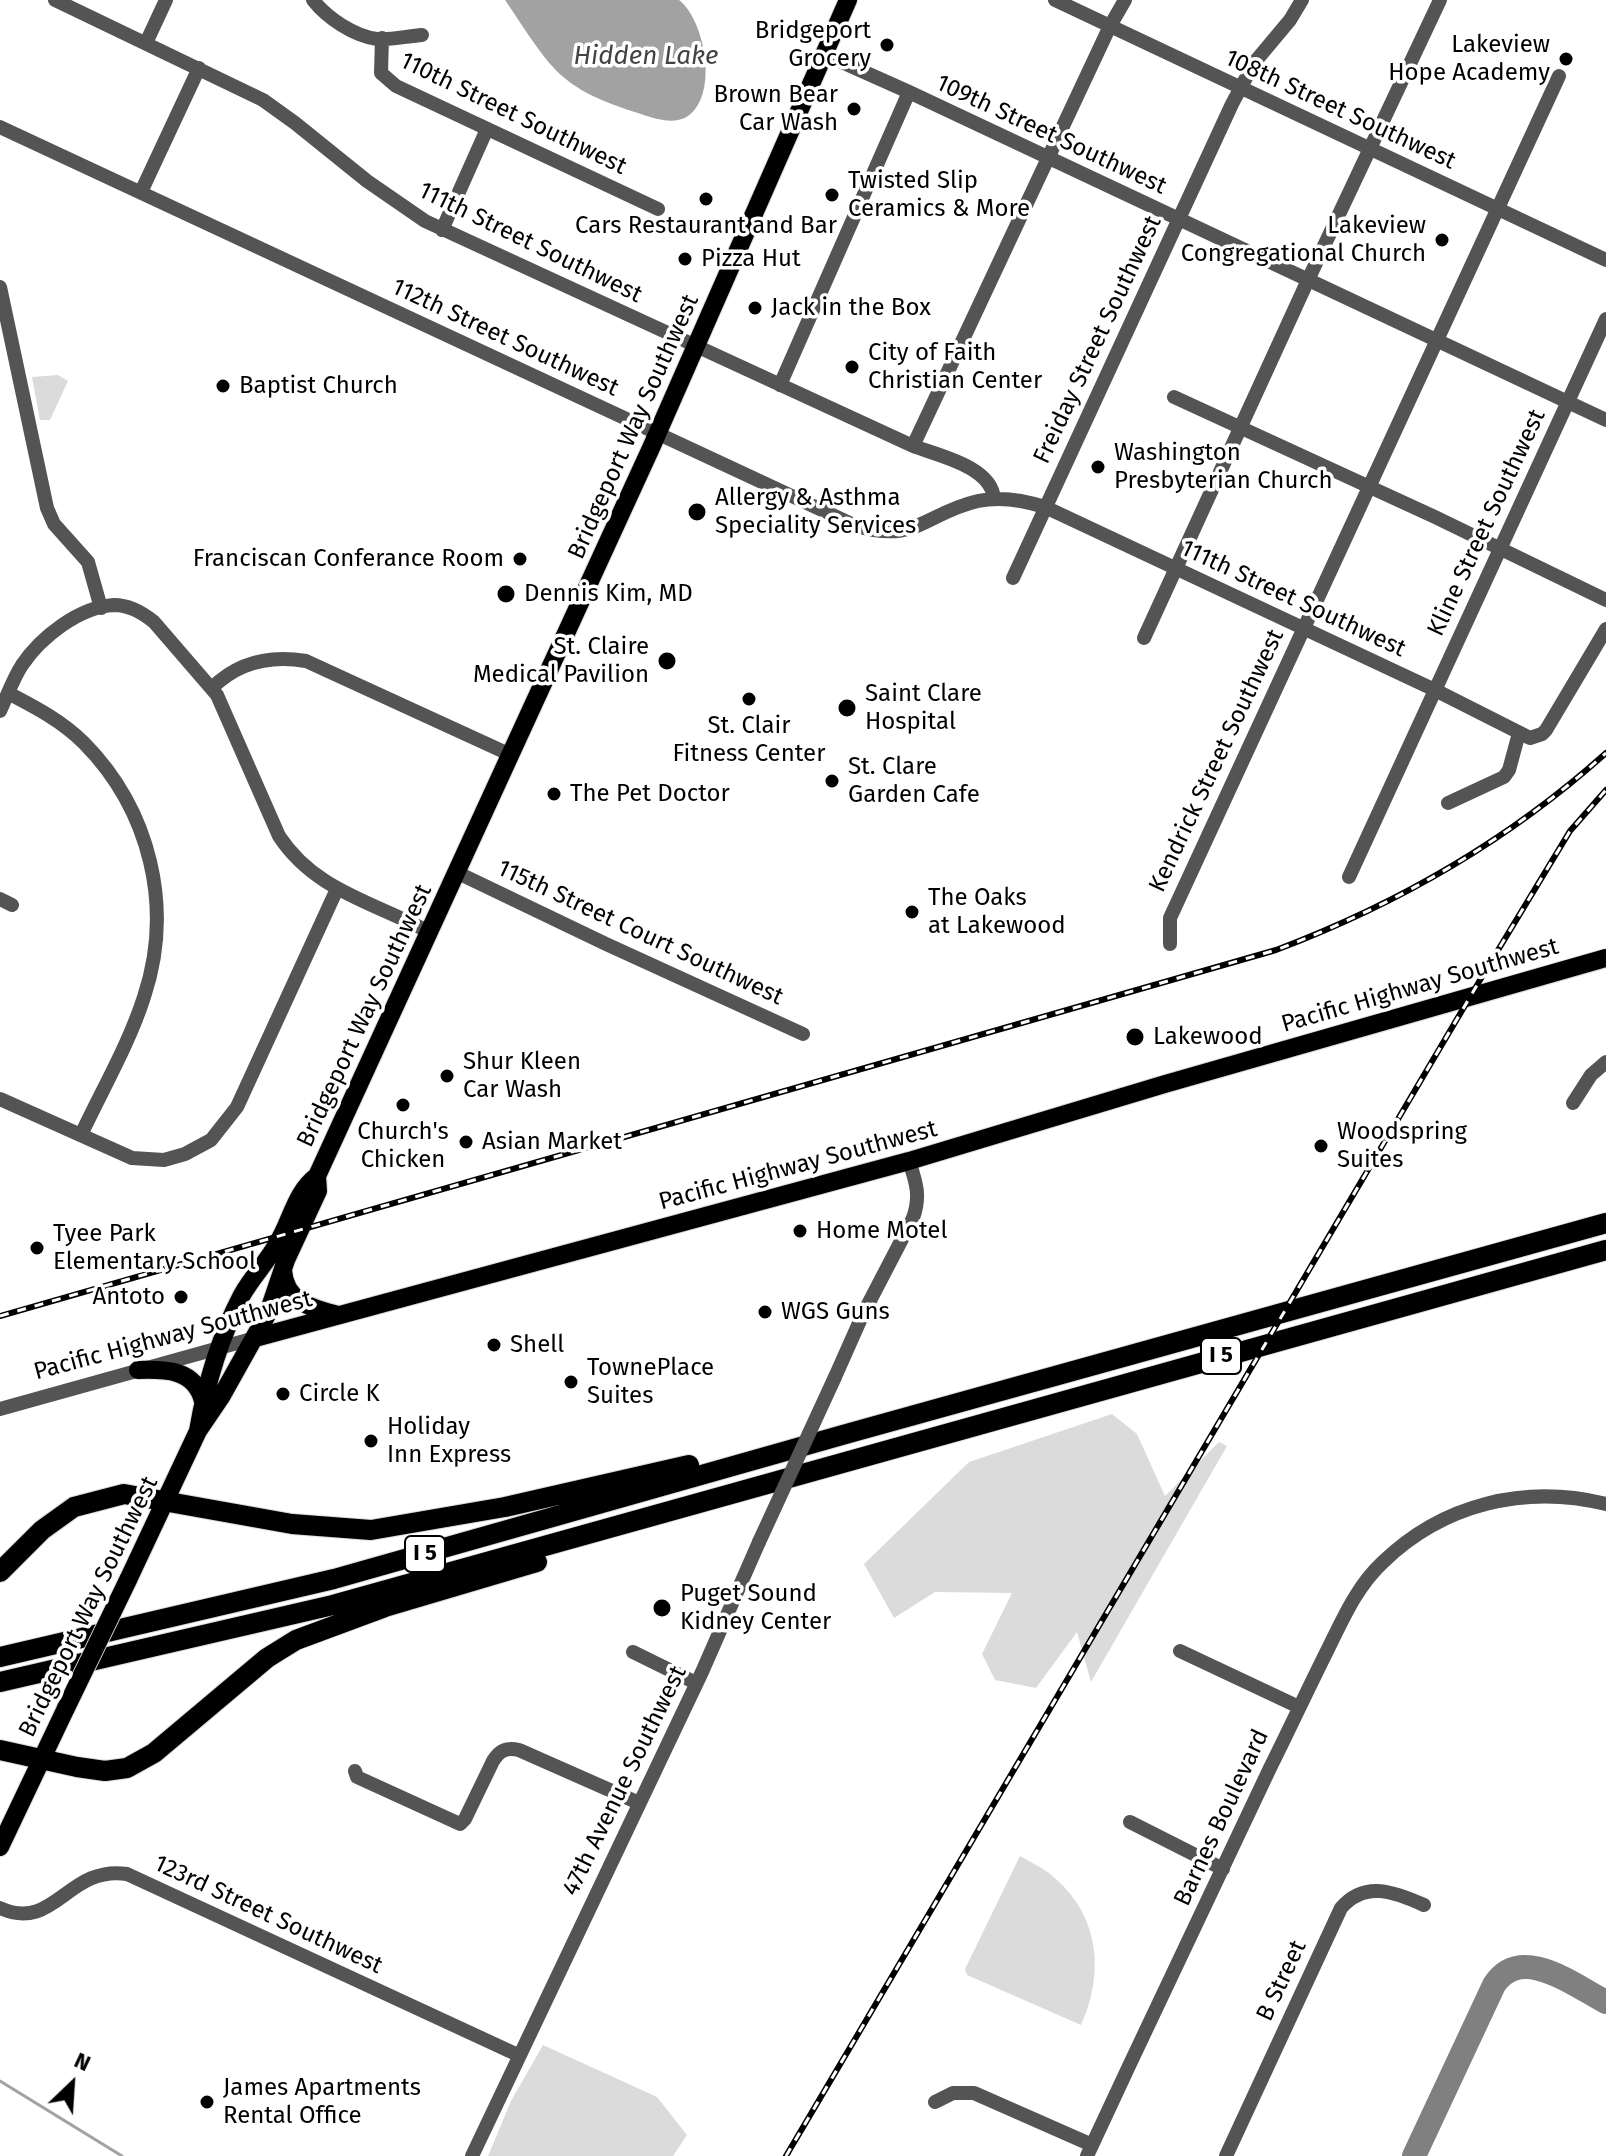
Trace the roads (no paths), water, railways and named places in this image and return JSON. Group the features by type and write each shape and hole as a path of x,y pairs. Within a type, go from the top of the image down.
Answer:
{"highway":[{"name":"I 5","path":"0,1657 334,1579 1606,1223"},
{"name":"I 5","path":"0,1682 333,1605 1606,1250"},
{"path":"0,1572 42,1530 74,1507 124,1494 292,1524 371,1530 520,1504 783,1441 846,1434"},
{"path":"0,1750 105,1771 127,1768 154,1753 267,1658 296,1640 328,1626 760,1496 837,1464"}],"main road":[{"name":"Bridgeport Way Southwest","path":"208,1406 255,1338 268,1313 283,1270 318,1191 317,1176 658,433 848,0"},
{"name":"Pacific Highway Southwest","path":"255,1338 909,1161 1606,958"},
{"name":"Bridgeport Way Southwest","path":"0,1847 167,1502 208,1406 221,1346 244,1292 279,1242 305,1185 317,1176"},
{"path":"283,1270 286,1287 297,1301 338,1315"},
{"path":"138,1370 164,1369 189,1377 198,1386 208,1406"}],"street":[{"name":"111th Street Southwest","path":"55,0 247,91 277,109 391,199 442,230 913,446 982,473 993,488 994,499"},
{"path":"146,43 166,0"},
{"name":"110th Street Southwest","path":"313,0 327,15 367,36 422,35"},
{"name":"108th Street Southwest","path":"1055,0 1606,260"},
{"path":"913,446 1125,0"},
{"name":"Freiday Street Southwest","path":"1013,578 1177,218 1240,88 1254,63 1290,20 1302,0"},
{"path":"1144,638 1440,0"},
{"name":"110th Street Southwest","path":"382,38 380,67 382,76 387,80 658,209"},
{"name":"109th Street Southwest","path":"824,54 1606,420"},
{"path":"141,192 199,68"},
{"name":"Kendrick Street Southwest","path":"1170,944 1170,918 1559,76"},
{"path":"780,385 909,92"},
{"name":"112th Street Southwest","path":"0,129 854,525 882,533 913,528 968,504 994,499 1021,500 1045,507"},
{"path":"442,230 487,129"},
{"path":"0,287 47,508 54,524 88,562 101,608"},
{"name":"Kline Street Southwest","path":"1349,877 1606,319"},
{"path":"1174,397 1606,600"},
{"name":"111th Street Southwest","path":"1045,507 1435,690 1519,733"},
{"path":"0,711 23,664 45,639 82,615 101,608 123,606 145,615 212,688 224,707 279,836 304,867 337,889 429,932"},
{"path":"1448,803 1504,777 1509,770 1519,733 1530,738 1546,730 1606,629"},
{"path":"212,688 230,673 259,661 282,658 306,661 511,755"},
{"path":"8,693 61,724 99,761 131,808 154,874 157,934 149,981 138,1015 81,1135"},
{"name":"115th Street Court Southwest","path":"458,873 803,1034"},
{"path":"0,1099 123,1155 154,1160 185,1154 211,1140 237,1107 337,889"},
{"path":"1573,1103 1591,1075 1606,1062"},
{"name":"47th Avenue Southwest","path":"472,2156 696,1683 863,1314 913,1218 919,1202 909,1161"},
{"name":"Pacific Highway Southwest","path":"0,1409 255,1338"},
{"name":"Barnes Boulevard","path":"1089,2151 1299,1707 1362,1585 1394,1551 1430,1524 1475,1507 1503,1499 1561,1496 1606,1504"},
{"path":"1180,1651 1299,1707"},
{"path":"633,1652 696,1683"},
{"path":"355,1771 357,1777 462,1823 493,1761 505,1749 519,1750 639,1803"},
{"path":"1130,1822 1223,1869"},
{"name":"123rd Street Southwest","path":"0,1908 15,1915 36,1914 79,1883 97,1875 113,1872 127,1874 518,2055"},
{"name":"B Street","path":"1226,2156 1341,1908 1358,1895 1378,1890 1388,1890 1424,1905"},
{"path":"935,2102 953,2093 974,2093 1089,2151"}],"water":[{"name":"Hidden Lake","path":"505,0 679,0 696,24 705,58 706,75 698,106 683,119 665,120 591,95 573,85 547,60"}],"waterway":[{"path":"0,2081 122,2156"}],"railway":[{"path":"0,1316 1276,950 1365,912 1450,867 1531,814 1606,753"},
{"path":"786,2156 1483,975 1570,831 1606,790"}],"place":[{"name":"Bridgeport Grocery","path":"887,45"},
{"name":"Lakeview Hope Academy","path":"1566,59"},
{"name":"Brown Bear Car Wash","path":"854,109"},
{"name":"Twisted Slip Ceramics & More","path":"832,195"},
{"name":"Cars Restaurant and Bar","path":"706,199"},
{"name":"Lakeview Congregational Church","path":"1442,240"},
{"name":"Pizza Hut","path":"685,259"},
{"name":"Jack in the Box","path":"755,308"},
{"name":"City of Faith Christian Center","path":"852,367"},
{"name":"Baptist Church","path":"223,386"},
{"name":"Washington Presbyterian Church","path":"1098,467"},
{"name":"Allergy & Asthma Speciality Services","path":"697,512"},
{"name":"Franciscan Conferance Room","path":"520,559"},
{"name":"Dennis Kim, MD","path":"506,594"},
{"name":"St. Claire Medical Pavilion","path":"667,661"},
{"name":"St. Clair Fitness Center","path":"749,699"},
{"name":"Saint Clare Hospital","path":"847,708"},
{"name":"St. Clare Garden Cafe","path":"832,781"},
{"name":"The Pet Doctor","path":"554,794"},
{"name":"The Oaks at Lakewood","path":"912,912"},
{"name":"Lakewood","path":"1135,1037"},
{"name":"Shur Kleen Car Wash","path":"447,1076"},
{"name":"Church's Chicken","path":"403,1105"},
{"name":"Asian Market","path":"466,1142"},
{"name":"Woodspring Suites","path":"1321,1146"},
{"name":"Home Motel","path":"800,1231"},
{"name":"Tyee Park Elementary School","path":"37,1248"},
{"name":"Antoto","path":"181,1297"},
{"name":"WGS Guns","path":"765,1312"},
{"name":"Shell","path":"494,1345"},
{"name":"TownePlace Suites","path":"571,1382"},
{"name":"Circle K","path":"283,1394"},
{"name":"Holiday Inn Express","path":"371,1441"},
{"name":"Puget Sound Kidney Center","path":"662,1608"},
{"name":"James Apartments Rental Office","path":"207,2102"}]}
